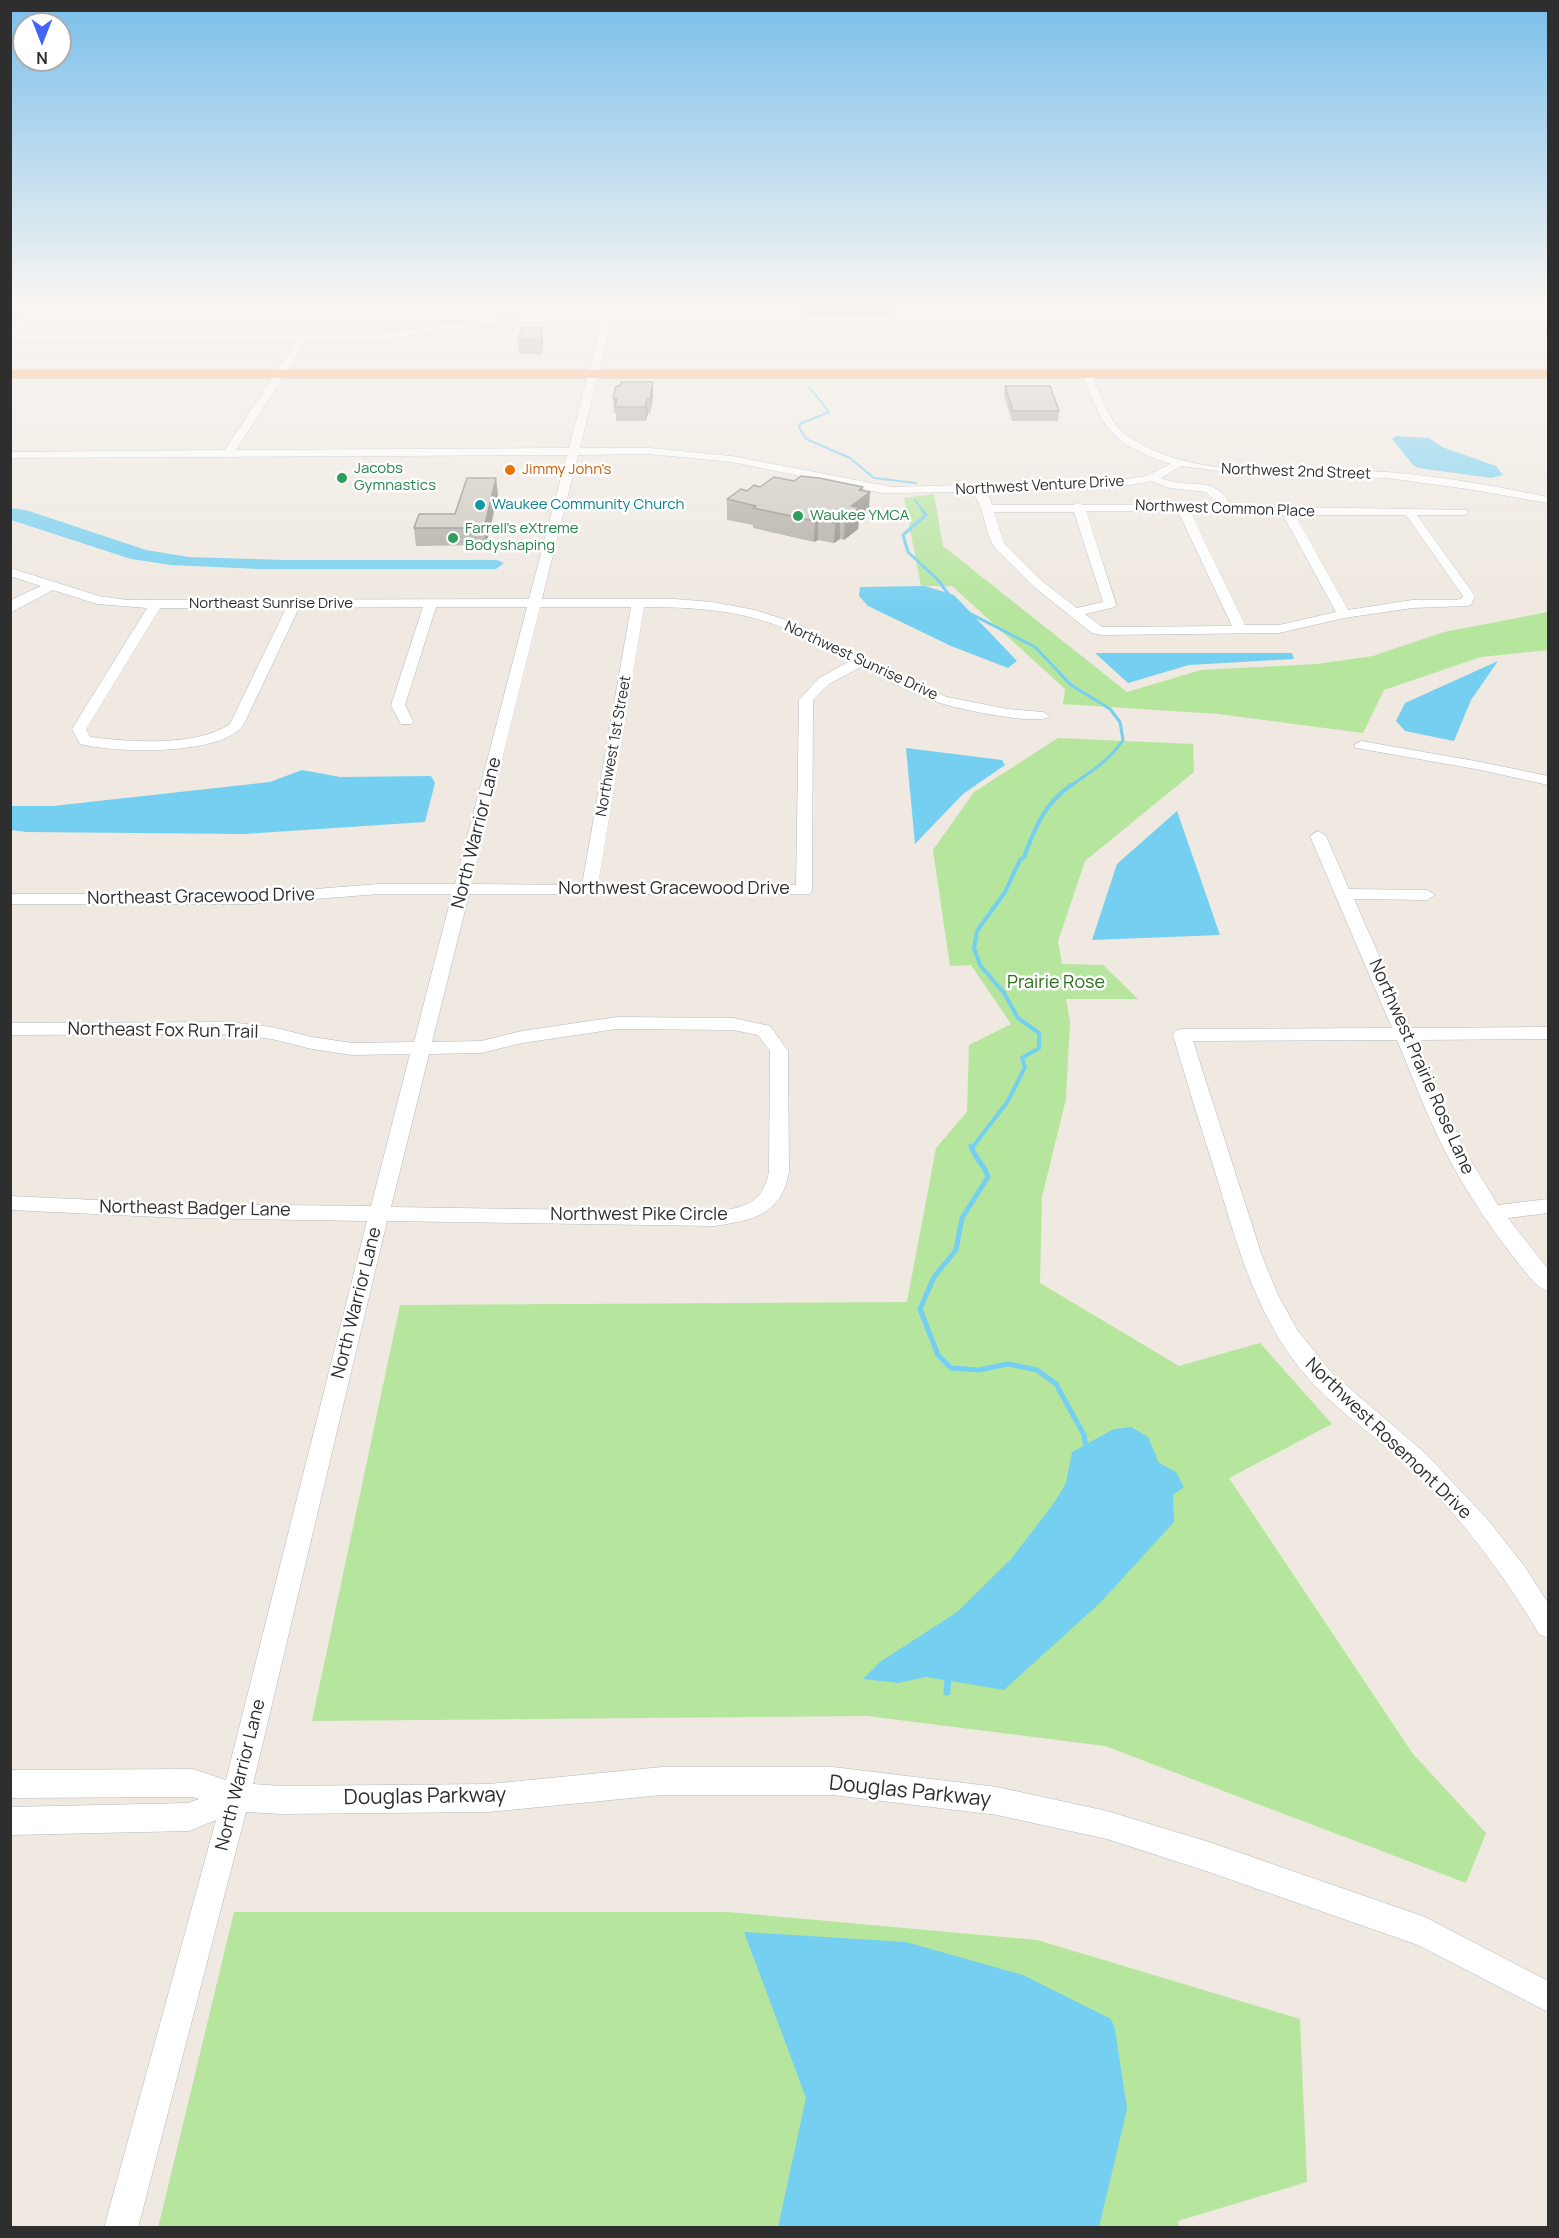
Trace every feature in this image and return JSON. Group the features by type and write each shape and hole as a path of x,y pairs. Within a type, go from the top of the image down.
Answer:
{"street":[{"path":"228,454 260,404"},
{"name":"North Warrior Lane","path":"121,2228 235,1797 380,1212 586,404"},
{"name":"Northwest 2nd Street","path":"1100,404 1108,423 1132,445 1180,462 1253,472 1384,475 1460,484 1548,500"},
{"name":"Northwest Venture Drive","path":"10,455 573,453 724,463 837,486 895,491 1120,483 1152,478 1163,474 1180,462"},
{"path":"1152,478 1168,484 1203,486 1215,490 1221,495 1228,509"},
{"path":"975,489 984,498 999,545 1038,584 1097,630 1102,631 1279,629 1344,614 1412,604 1466,602 1469,596 1409,512"},
{"path":"1075,613 1110,604 1078,506"},
{"name":"Northwest Common Place","path":"987,509 1078,506 1182,507 1287,512 1463,512"},
{"path":"1182,507 1241,631"},
{"path":"1287,512 1344,614"},
{"name":"Northeast Sunrise Drive","path":"10,572 111,603 155,605 536,604"},
{"path":"10,609 18,602 52,586"},
{"name":"Northwest Sunrise Drive","path":"536,604 638,603 712,606 755,614 793,627 911,687 943,700 998,711 1043,716"},
{"name":"Northwest 1st Street","path":"589,890 638,603"},
{"path":"155,605 79,729 85,741 111,745 200,741 221,736 236,726 294,604"},
{"path":"406,722 398,705 431,604"},
{"name":"Northwest Gracewood Drive","path":"463,888 804,890 806,700 816,685 840,670 862,661"},
{"path":"1361,745 1481,766 1548,781"},
{"name":"Northwest Prairie Rose Lane","path":"1318,836 1455,1151 1492,1213 1518,1249 1548,1283"},
{"name":"Northeast Gracewood Drive","path":"10,900 251,899 379,888 463,888"},
{"path":"1345,894 1427,895"},
{"name":"Northwest Pike Circle","path":"380,1212 714,1219 744,1214 767,1203 777,1189 778,1051 764,1030 733,1024 617,1023 522,1036 481,1047 422,1049"},
{"name":"Northeast Fox Run Trail","path":"10,1029 229,1028 272,1033 312,1043 352,1049 422,1049"},
{"path":"1403,1032 1548,1032"},
{"name":"Northwest Rosemont Drive","path":"1403,1032 1182,1035 1255,1267 1281,1325 1304,1357 1334,1389 1397,1442 1458,1503 1503,1557 1548,1626"},
{"name":"Northeast Badger Lane","path":"10,1203 181,1211 380,1212"},
{"path":"1492,1213 1548,1206"},
{"name":"Douglas Parkway","path":"10,1784 193,1783 235,1797 281,1800 489,1798 662,1781 833,1781 997,1801 1107,1825 1209,1857 1425,1932 1548,1997"},
{"name":"Douglas Parkway","path":"10,1821 189,1817 235,1797"}],"green space":[{"path":"934,494 943,546 1127,692 1201,670 1317,664 1373,656 1444,632 1548,612 1548,650 1481,657 1384,690 1363,733 1218,714 1063,704 1065,689 952,586 921,586 904,498"},
{"name":"Prairie Rose","path":"1058,738 1193,744 1194,772 1085,861 1058,941 1062,964 1103,965 1138,999 1066,999 1070,1021 1066,1099 1042,1197 1040,1283 1179,1366 1260,1343 1332,1424 1229,1478 1413,1754 1486,1833 1466,1883 1105,1746 867,1716 312,1721 400,1305 907,1302 936,1148 967,1112 969,1045 1011,1024 971,965 950,966 933,850 974,792"},
{"path":"234,1912 728,1912 1037,1940 1300,2019 1307,2182 1178,2221 1179,2227 158,2228"}],"water":[{"path":"1396,436 1429,438 1442,447 1496,466 1503,475 1491,478 1419,468 1413,465 1392,439"},
{"path":"10,508 26,510 146,550 189,557 285,560 497,560 504,563 496,569 259,569 171,565 131,559 11,520"},
{"path":"925,586 954,595 1017,661 1008,668 951,646 868,606 859,596 860,587"},
{"path":"1095,653 1292,653 1294,659 1189,665 1128,683"},
{"path":"1498,661 1471,700 1454,741 1405,731 1396,721 1405,703"},
{"path":"906,748 1002,760 1005,765 963,794 915,844"},
{"path":"302,770 340,777 431,776 435,783 425,822 244,834 11,830 11,806 53,806 270,782"},
{"path":"1177,811 1220,935 1092,940 1117,864"},
{"path":"1131,1427 1148,1437 1159,1463 1176,1472 1184,1487 1173,1495 1174,1522 1101,1602 1004,1690 926,1677 898,1683 863,1679 880,1662 957,1612 1011,1559 1054,1503 1066,1483 1072,1452 1114,1429"},
{"path":"744,1932 906,1942 1023,1975 1111,2019 1115,2029 1127,2109 1099,2227 778,2227 806,2098"}],"building":[{"path":"616,404 646,404 645,407 615,407"},
{"path":"1011,404 1057,404 1059,411 1013,411"},
{"path":"801,476 863,487 859,490 870,492 851,506 859,508 845,519 840,519 835,523 753,508 756,506 727,499 741,489 747,491 754,485 760,487 774,477 794,481"},
{"path":"467,478 496,478 484,528 414,528 419,514 455,514"}],"waterway":[{"path":"823,404 829,412 800,424 799,427 806,439 850,458 874,478 916,483"},
{"path":"915,500 923,511"},
{"path":"922,510 926,515 903,535 908,552 938,580 949,595"},
{"path":"971,614 1035,647 1071,685 1110,709 1120,722 1123,740 1098,766 1069,787"},
{"path":"972,1148 1008,1101 1025,1067 1022,1058 1039,1048 1039,1033 1018,1018 1004,993 980,965 974,948 977,931 1005,892 1047,808 1071,785"},
{"path":"971,1146 988,1177 962,1218 956,1250 934,1277 920,1309 938,1355 951,1368 979,1370 1008,1364 1037,1370 1056,1384 1084,1435 1086,1448"},
{"path":"947,1692 948,1675"}],"place":[{"name":"Jimmy John's","path":"510,470"},
{"name":"Jacobs Gymnastics","path":"342,478"},
{"name":"Waukee Community Church","path":"480,505"},
{"name":"Waukee YMCA","path":"798,516"},
{"name":"Farrell's eXtreme Bodyshaping","path":"453,538"}]}
